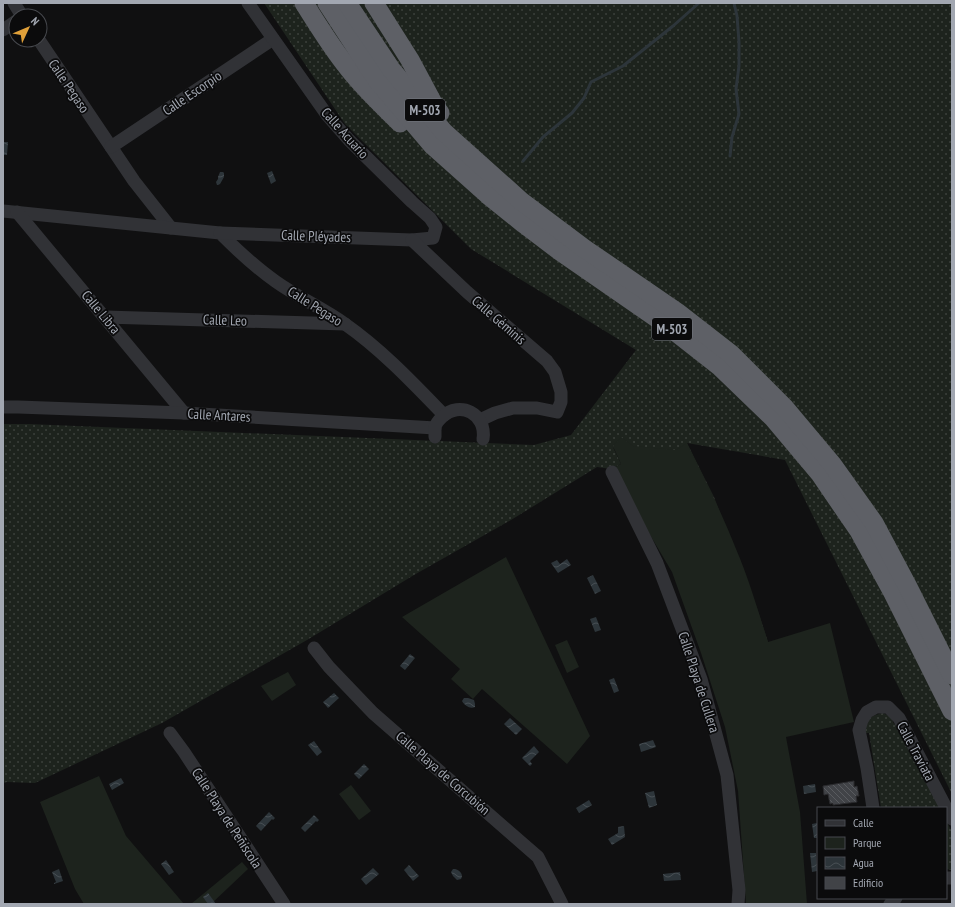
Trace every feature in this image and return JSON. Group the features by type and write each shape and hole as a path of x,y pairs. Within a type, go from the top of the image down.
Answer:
{"highway":[{"name":"M-503","path":"304,3 345,65 368,92 429,153 482,203 520,233 561,252"},
{"name":"M-503","path":"327,3 377,80 434,146 488,195 524,224 561,252 680,334 719,366 773,418 820,474 859,531 893,593 952,711"},
{"name":"M-503","path":"347,3 391,69 444,132 521,201 586,249 677,312 732,354 785,408 832,464 874,524 908,587 952,675"},
{"name":"M-503","path":"374,3 410,60 434,105 454,132 521,201"}],"street":[{"name":"Calle Acuario","path":"248,3 327,115 349,140 430,218 436,227 433,238 412,240"},
{"name":"Calle Escorpio","path":"111,147 273,39"},
{"name":"Calle Pegaso","path":"44,48 134,181 171,228"},
{"path":"3,211 220,233"},
{"name":"Calle Libra","path":"17,212 184,413"},
{"name":"Calle Pegaso","path":"220,233 239,253 275,282 345,324 370,344 444,414"},
{"name":"Calle Pléyades","path":"220,233 412,240"},
{"name":"Calle Géminis","path":"412,240 467,292 547,361 555,372 561,392 561,402 557,412 536,408 513,408 494,413 480,420"},
{"name":"Calle Leo","path":"105,317 345,324"},
{"name":"Calle Antares","path":"3,407 184,413 435,432 438,421 444,414"},
{"path":"444,414 453,410 463,409 473,413 480,420 484,428 483,439"},
{"name":"Calle Playa de Cullera","path":"612,472 657,563 701,680 728,775 739,890 738,904"},
{"name":"Calle Playa de Corcubión","path":"314,648 329,667 373,713 538,857 562,904"},
{"name":"Calle Traviata","path":"873,807 859,730 862,720 868,712 876,707 888,707 899,718 946,807"},
{"name":"Calle Playa de Peñíscola","path":"170,733 284,904"},
{"name":"Calle Traviata","path":"947,809 952,819"}],"green space":[{"path":"264,3 952,3 952,794 785,460 687,443 714,497 758,611 768,642 766,649 613,447 621,464 611,469 597,467 511,520 414,575 307,640 162,723 35,783 3,783 3,424 534,445 571,435 636,350 471,249 345,124"},
{"path":"621,437 633,446 676,450 687,443 719,509 741,560 768,642 830,623 854,722 786,737 800,812 807,904 746,904 738,791 725,727 701,653 672,572 611,469 621,464 613,446"},
{"path":"506,557 590,736 567,764 482,689 473,699 451,679 460,669 402,617"},
{"path":"567,640 579,667 567,673 555,645"},
{"path":"288,672 296,685 272,701 261,686"},
{"path":"883,713 891,717 894,724 897,723 939,807 881,807 869,733 865,733 867,721 874,715"},
{"path":"99,776 126,836 184,904 84,904 75,889 40,802"},
{"path":"351,785 371,811 359,820 339,794"},
{"path":"947,822 952,832 952,870 947,869"},
{"path":"242,862 248,869 211,904 191,904"}],"water":[{"path":"3,142 8,142 7,155 3,155"},
{"path":"272,171 276,181 271,184 267,173"},
{"path":"220,172 224,173 224,177 220,184 217,185 216,182"},
{"path":"567,559 571,565 558,573 551,563 557,560 560,564"},
{"path":"593,575 601,591 595,594 587,578"},
{"path":"596,617 601,630 595,632 590,619"},
{"path":"410,654 415,658 405,670 400,666"},
{"path":"614,678 619,691 614,693 609,680"},
{"path":"334,693 339,698 328,708 323,702"},
{"path":"464,698 474,700 475,707 471,708 466,706 462,701"},
{"path":"510,718 522,729 516,735 504,724"},
{"path":"653,740 656,747 641,752 639,744"},
{"path":"314,741 322,752 317,756 308,745"},
{"path":"534,746 539,752 530,761 532,764 530,766 522,758"},
{"path":"364,764 369,769 359,779 354,774"},
{"path":"121,778 124,783 112,790 109,784"},
{"path":"815,784 816,792 804,794 803,786"},
{"path":"654,791 657,805 649,808 645,793"},
{"path":"589,800 592,805 579,813 576,808"},
{"path":"269,812 275,818 273,820 272,819 261,831 256,826"},
{"path":"314,815 319,820 305,832 301,828"},
{"path":"817,823 817,838 814,838 812,824"},
{"path":"624,826 625,837 612,845 608,839 618,833 618,827"},
{"path":"810,853 816,853 817,871 812,872"},
{"path":"166,860 174,872 169,875 161,864"},
{"path":"409,865 419,876 413,881 404,870"},
{"path":"373,868 379,874 366,885 361,879"},
{"path":"59,869 63,881 54,884 56,882 52,872"},
{"path":"453,869 461,872 461,879 457,880 453,876 451,872"},
{"path":"680,872 681,880 664,881 663,874"},
{"path":"208,893 216,904 208,904 203,897"}],"building":[{"path":"854,781 854,787 857,786 859,796 856,796 857,802 833,805 833,803 830,804 828,794 824,795 823,786"}],"waterway":[{"path":"523,161 543,137 572,113 584,98 591,82 623,66 699,3"},
{"path":"730,156 732,137 739,114 736,89 739,66 739,42 737,16 734,3"}]}
